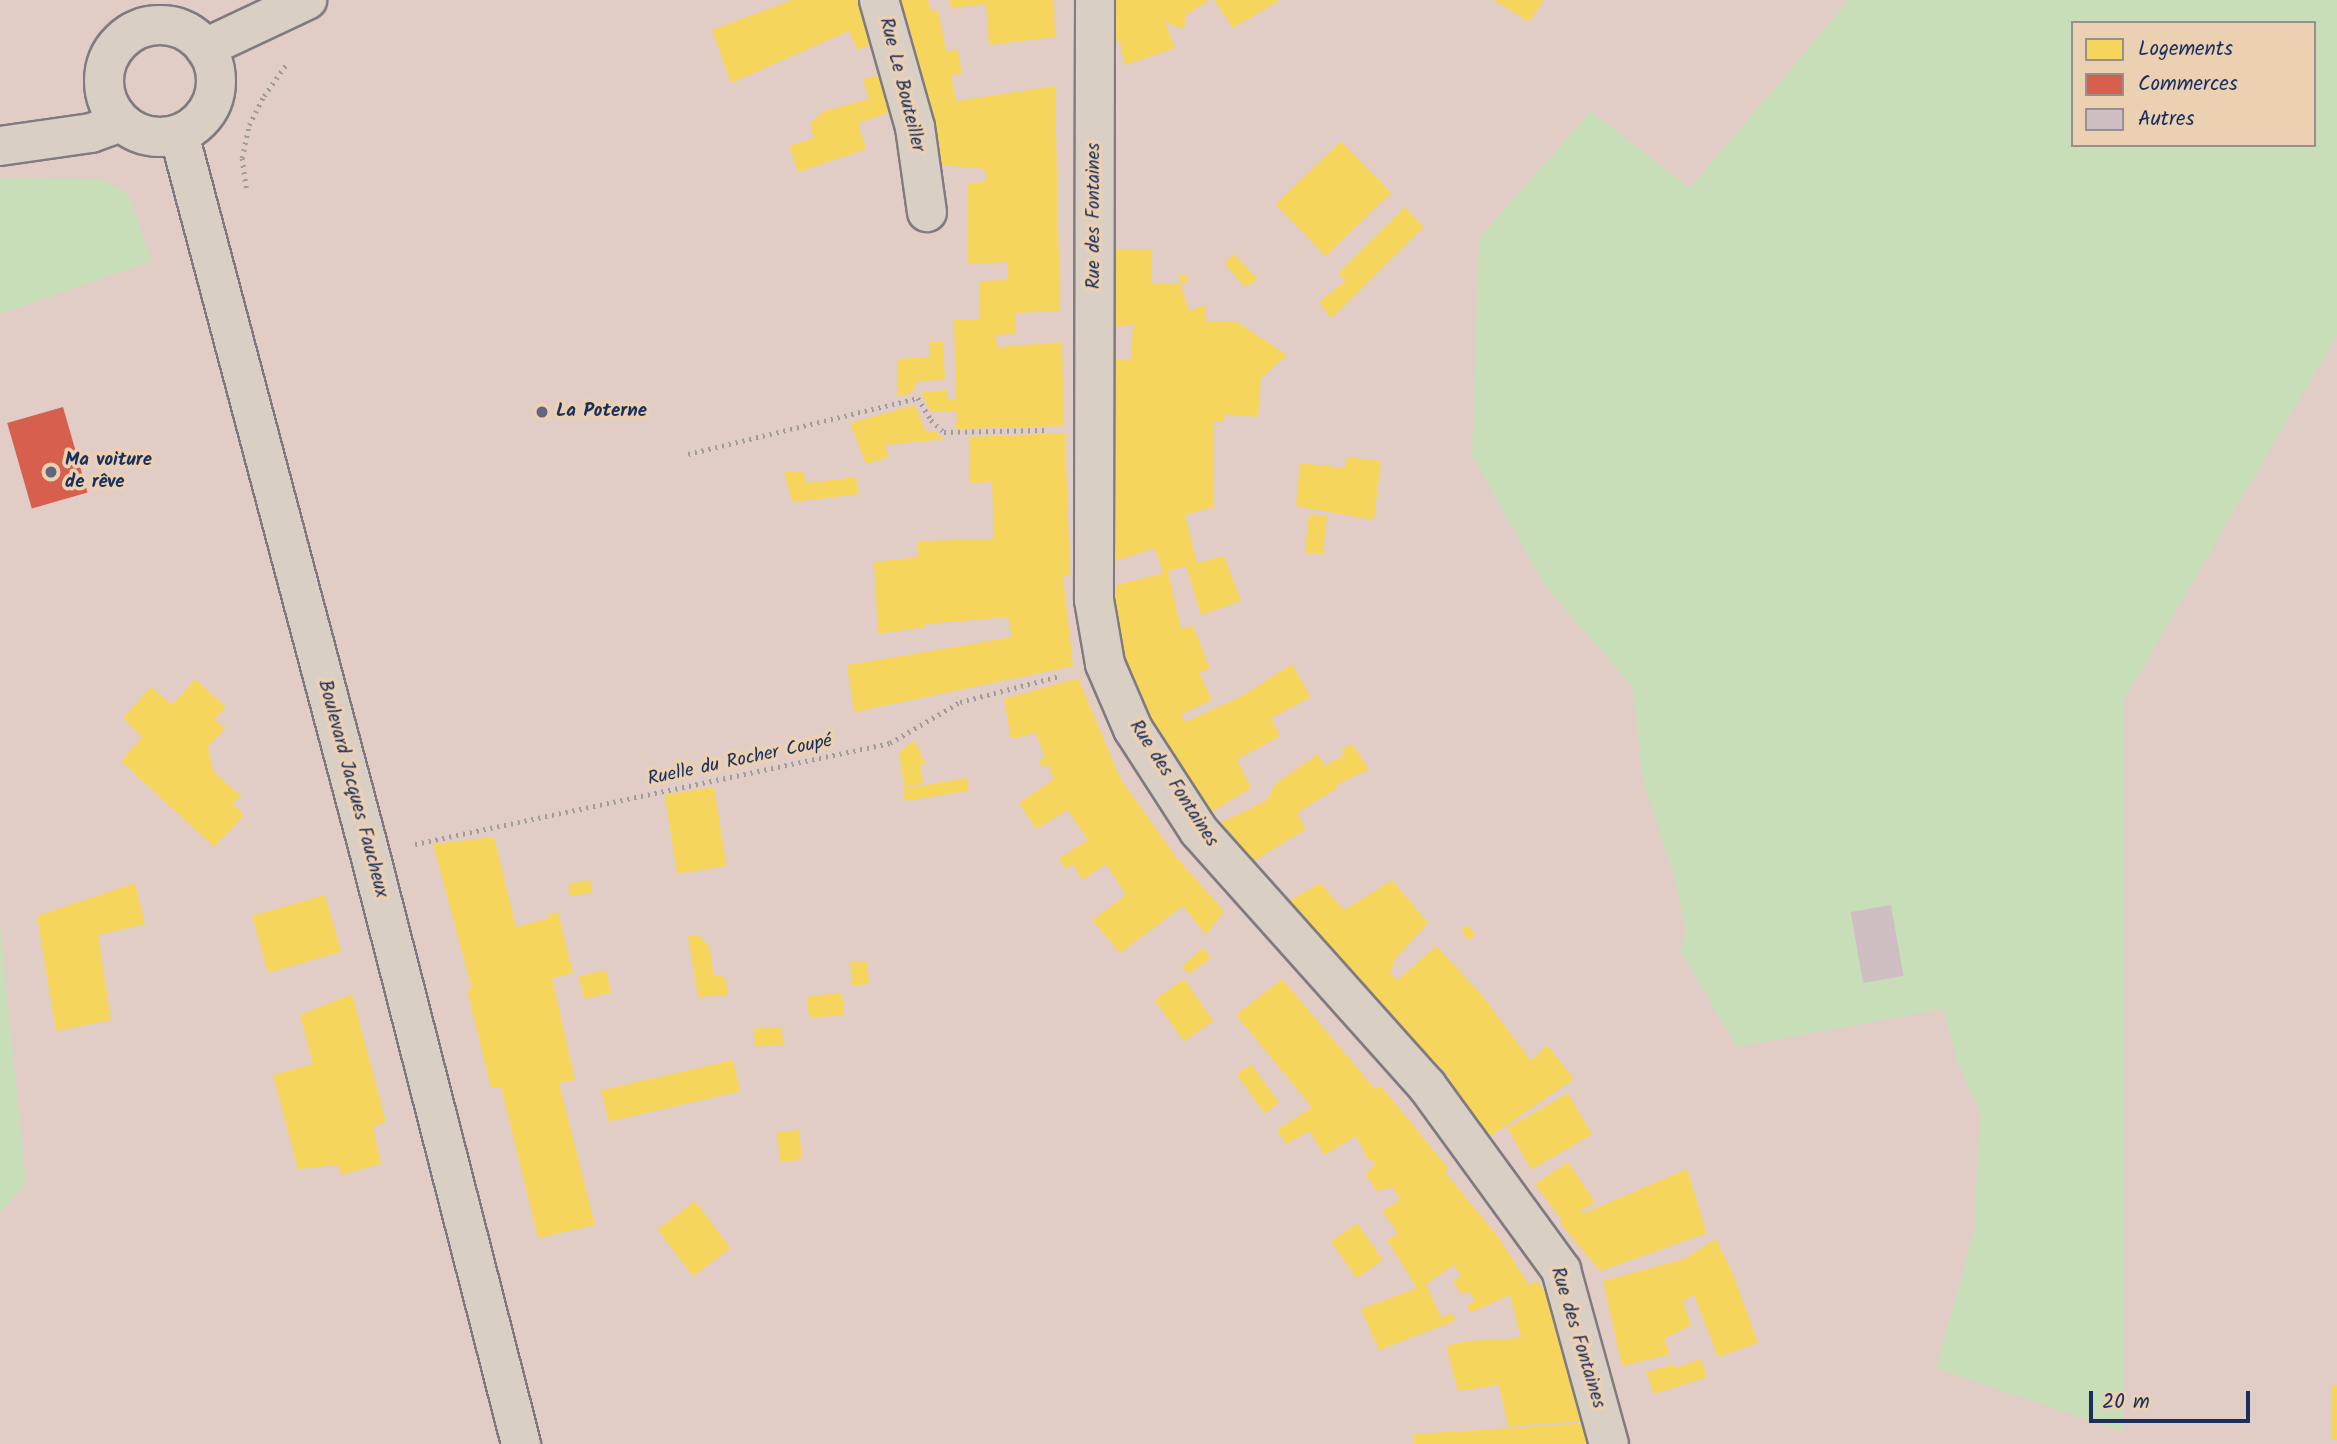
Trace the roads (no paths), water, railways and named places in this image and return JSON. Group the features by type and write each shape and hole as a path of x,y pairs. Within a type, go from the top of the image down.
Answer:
{"street":[{"path":"205,48 307,0"},
{"name":"Rue Le Bouteiller","path":"879,0 915,127 927,212"},
{"name":"Rue des Fontaines","path":"1095,0 1094,600 1105,664 1133,729 1199,831 1295,943 1427,1087 1561,1270 1609,1444"},
{"path":"147,13 194,36 205,48 213,63 216,80 214,98 206,114 193,126 178,134 148,136 121,122 104,92 109,57 147,13"},
{"path":"0,146 92,133 121,122"},
{"name":"Boulevard Jacques Faucheux","path":"178,134 370,855 521,1444"}],"place":[{"name":"La Poterne","path":"542,412"},
{"name":"Ma voiture de rêve","path":"51,472"}]}
